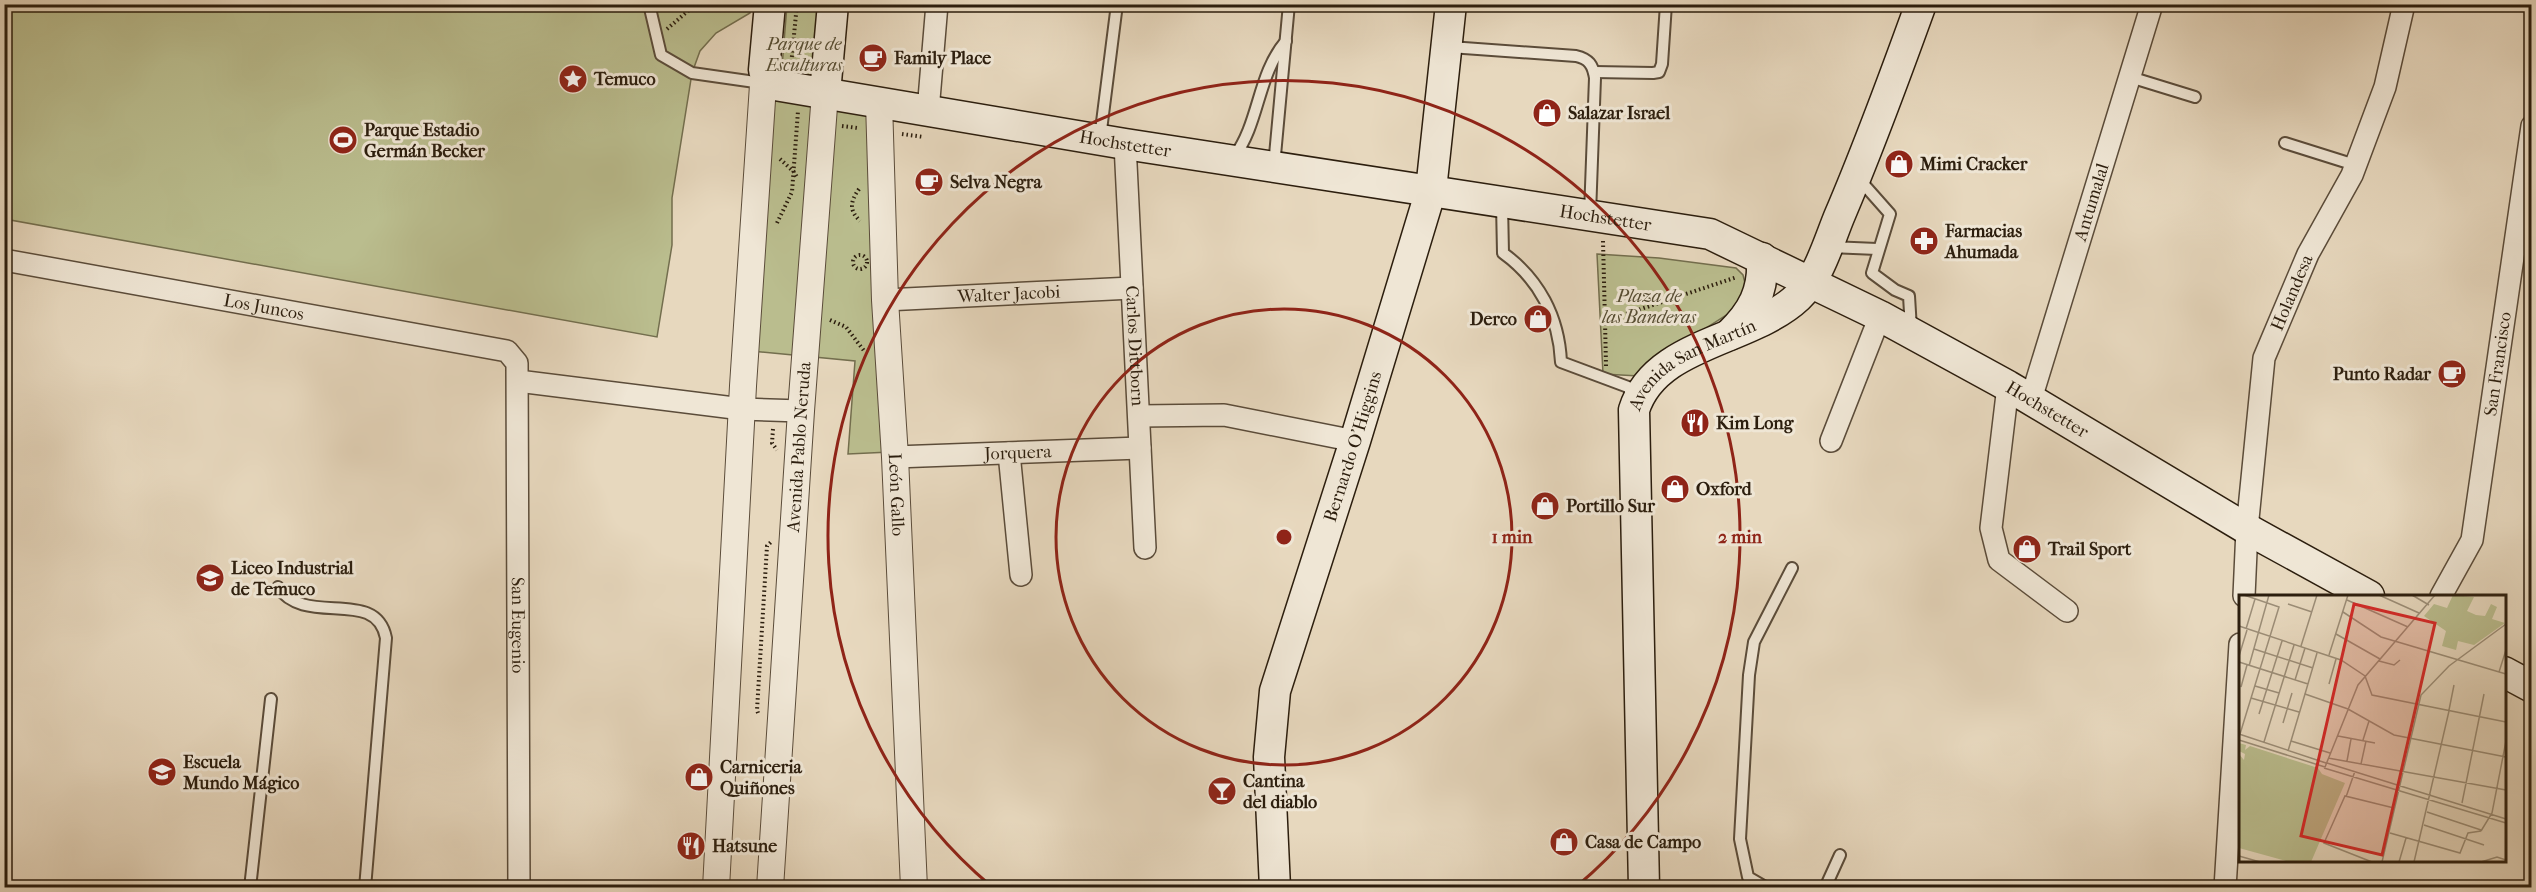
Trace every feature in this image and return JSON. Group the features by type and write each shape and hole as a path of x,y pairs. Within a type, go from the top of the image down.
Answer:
{"main road":[{"path":"770,4 772,80"},
{"name":"Avenida Pablo Neruda","path":"825,93 833,4"},
{"name":"Bernardo O'Higgins","path":"1275,888 1269,757 1275,691 1355,441 1431,190 1451,4"},
{"name":"Avenida San Martín","path":"1644,888 1634,410 1636,403 1644,387 1662,370 1689,353 1756,326 1782,310 1811,282 1877,128 1921,4"},
{"name":"Hochstetter","path":"772,80 825,93 1113,142 1502,201 1596,226 1699,231 1723,239 1762,267 1884,305 1912,333 2019,393 2247,529 2365,595"},
{"path":"1727,337 1751,311 1758,297 1762,267"},
{"path":"2506,673 2532,687"}],"street":[{"path":"928,111 937,4"},
{"name":"Antumalal","path":"2067,611 1999,560 1990,528 2019,393 2130,77 2152,4"},
{"name":"Holandesa","path":"2244,595 2247,529 2264,358 2308,254 2355,165 2385,87 2404,4"},
{"path":"716,888 742,409 772,80"},
{"name":"Avenida Pablo Neruda","path":"770,888 801,411 825,93"},
{"name":"León Gallo","path":"879,102 885,300 895,457 914,888"},
{"name":"San Francisco","path":"2442,595 2472,540 2532,126"},
{"name":"Carlos Dittborn","path":"1113,142 1132,288 1145,548"},
{"name":"Los Juncos","path":"4,260 507,351 517,372 742,409 801,411"},
{"name":"Walter Jacobi","path":"885,300 1132,288"},
{"path":"1831,441 1884,305"},
{"name":"San Eugenio","path":"517,372 519,888"},
{"path":"1138,416 1224,415 1355,441"},
{"name":"Jorquera","path":"895,457 1140,448"},
{"path":"1009,453 1021,575"},
{"path":"2225,888 2239,674"}],"lane":[{"path":"649,4 661,55 692,74 772,80"},
{"path":"1113,142 1117,4"},
{"path":"1274,166 1289,4"},
{"path":"1594,72 1659,72 1662,64 1666,4"},
{"path":"1232,160 1243,144 1249,129 1268,68 1286,40"},
{"path":"1446,47 1586,58 1594,72 1596,226"},
{"path":"2130,77 2195,97"},
{"path":"2285,143 2355,165"},
{"path":"1857,177 1890,214 1877,249 1872,273 1884,305 1908,296 1912,333"},
{"path":"1502,201 1503,253 1525,271 1545,299 1557,331 1561,362 1628,387 1636,403"},
{"path":"1827,247 1877,249"},
{"path":"1767,888 1749,877 1740,839 1749,675 1754,642 1792,568"},
{"path":"278,587 296,604 371,614 381,623 384,630 386,638 365,888"},
{"path":"250,888 271,699"},
{"path":"1825,888 1840,855"}],"path":[{"path":"657,36 673,26 696,4"},
{"path":"772,80 797,4"},
{"path":"1596,226 1605,321 1606,379"},
{"path":"1605,321 1762,267"},
{"path":"808,310 846,327 867,355"}],"green space":[{"name":"Parque Estadio Germán Becker","path":"4,5 751,5 750,13 716,33 700,51 692,73 672,198 672,245 657,337 5,219"},
{"name":"Parque de Esculturas","path":"787,5 830,5 824,78 786,82 782,67"},
{"path":"767,88 874,109 890,452 848,454 855,361 751,351"},
{"name":"Plaza de las Banderas","path":"1597,254 1659,258 1736,268 1743,275 1746,287 1736,309 1695,335 1639,376 1603,374"}],"place":[{"name":"Family Place","path":"873,58"},
{"name":"Temuco","path":"573,79"},
{"name":"Salazar Israel","path":"1547,113"},
{"name":"Parque Estadio Germán Becker","path":"343,140"},
{"name":"Mimi Cracker","path":"1899,164"},
{"name":"Selva Negra","path":"929,182"},
{"name":"Farmacias Ahumada","path":"1924,241"},
{"name":"Derco","path":"1538,319"},
{"name":"Punto Radar","path":"2452,374"},
{"name":"Kim Long","path":"1695,423"},
{"name":"Oxford","path":"1675,489"},
{"name":"Portillo Sur","path":"1545,506"},
{"name":"Trail Sport","path":"2027,549"},
{"name":"Liceo Industrial de Temuco","path":"210,578"},
{"name":"Escuela Mundo Mágico","path":"162,772"},
{"name":"Carniceria Quiñones","path":"699,777"},
{"name":"Cantina del diablo","path":"1222,791"},
{"name":"Casa de Campo","path":"1564,842"},
{"name":"Hatsune","path":"691,846"}]}
